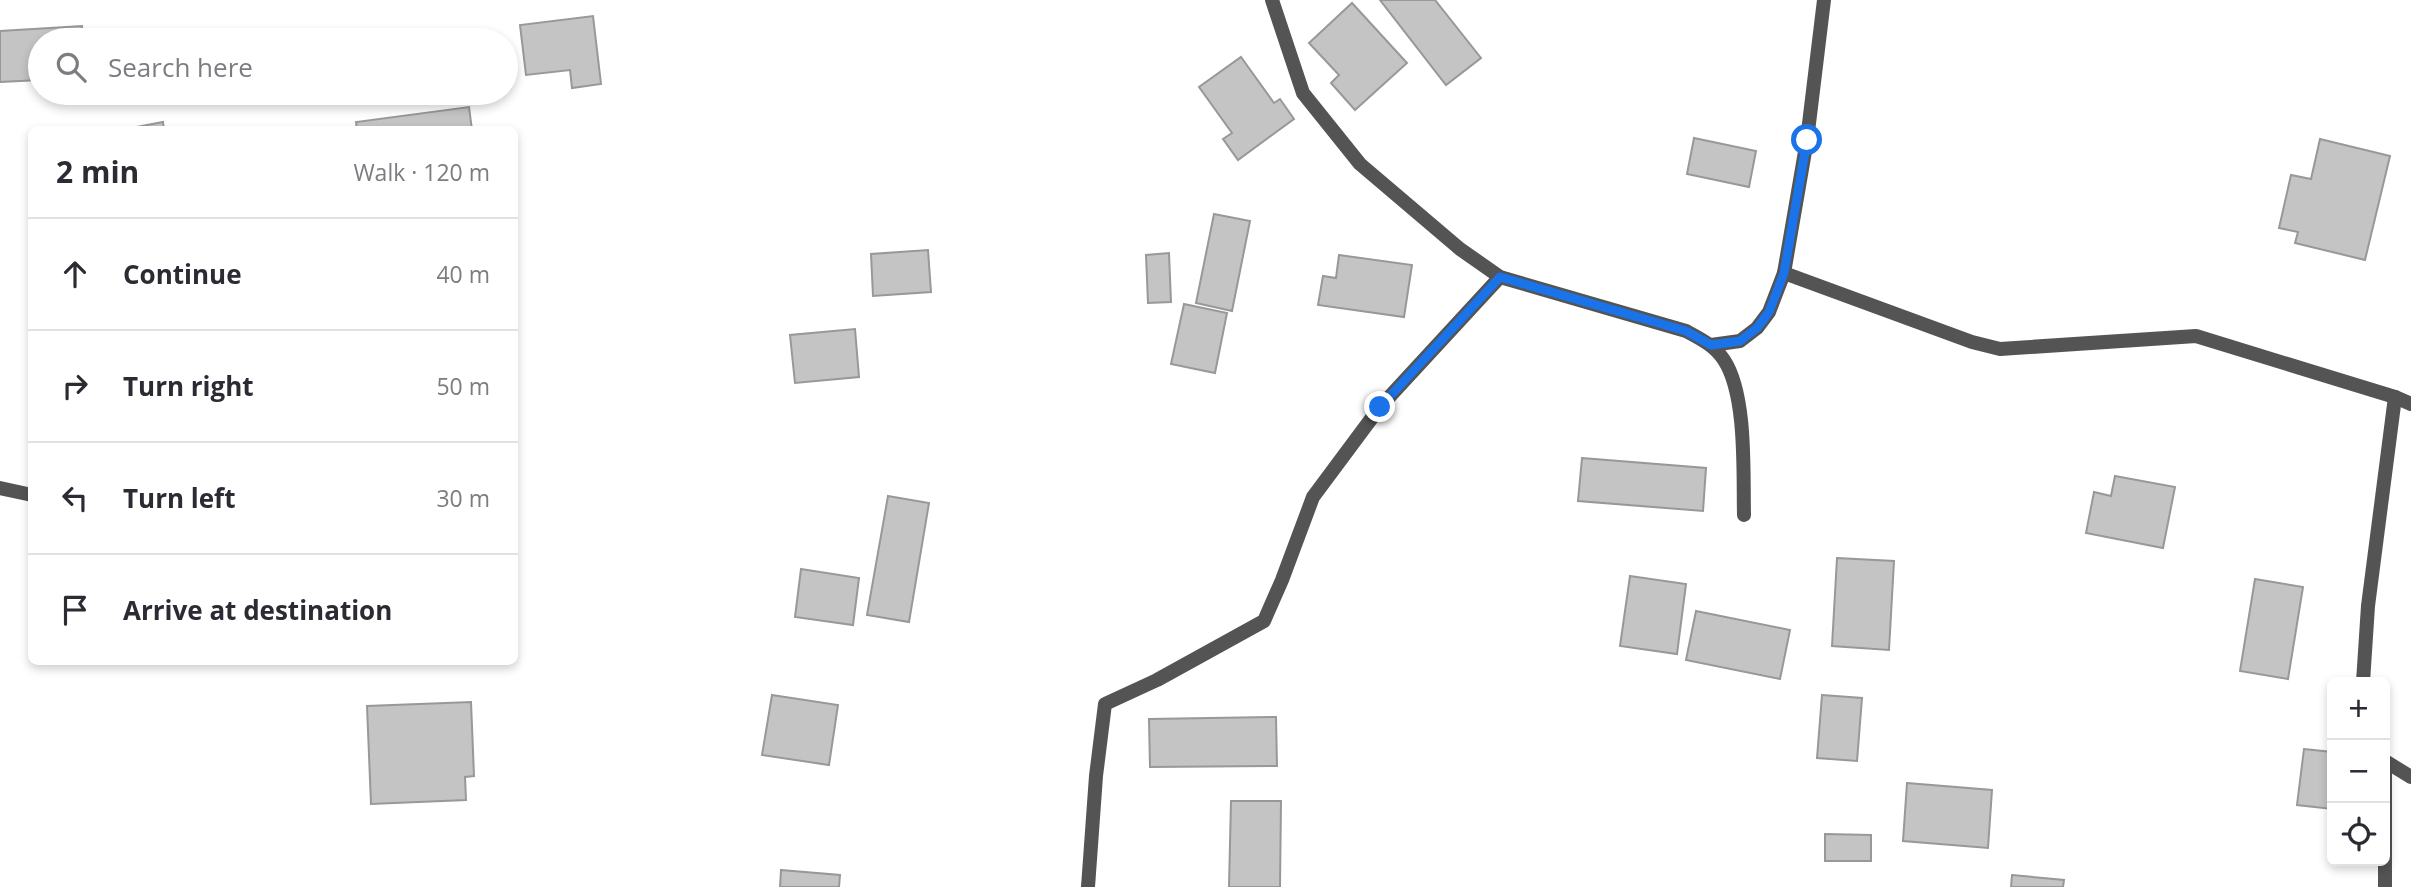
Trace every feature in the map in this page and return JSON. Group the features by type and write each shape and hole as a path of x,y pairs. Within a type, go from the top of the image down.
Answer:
{"street":[{"path":"1272,0 1303,93 1360,164 1460,248 1500,277 1686,331 1711,345 1725,362 1740,409 1744,515"},
{"path":"1711,345 1740,341 1757,328 1769,312 1784,273 1807,140 1824,0"},
{"path":"1784,273 1972,342 2000,349 2196,336 2411,404"},
{"path":"1088,887 1096,776 1105,704 1157,680 1264,621 1313,497 1380,407 1500,277"},
{"path":"2363,677 2368,606 2395,397"},
{"path":"0,488 28,494"},
{"path":"2390,764 2411,777"},
{"path":"2385,803 2385,887"}],"building":[{"path":"1380,0 1435,0 1481,58 1446,85"},
{"path":"1352,3 1407,63 1355,110 1331,83 1339,75 1309,43"},
{"path":"593,16 601,84 572,88 570,70 526,75 520,25"},
{"path":"82,26 82,28 49,28"},
{"path":"28,29 28,81 0,82 0,31"},
{"path":"1241,57 1274,103 1280,99 1294,119 1238,160 1223,139 1232,133 1199,87"},
{"path":"469,107 471,126 356,126 356,122"},
{"path":"163,122 164,126 142,126"},
{"path":"1694,138 1756,151 1749,187 1687,174"},
{"path":"2320,139 2390,156 2365,260 2295,243 2298,232 2279,228 2291,175 2311,179"},
{"path":"1214,214 1250,221 1232,311 1196,303"},
{"path":"928,250 931,292 873,296 871,254"},
{"path":"1169,253 1171,302 1148,303 1146,255"},
{"path":"1339,255 1412,265 1404,317 1318,305 1323,276 1336,278"},
{"path":"1184,304 1227,313 1215,373 1171,364"},
{"path":"855,329 859,377 795,383 790,335"},
{"path":"1582,458 1706,468 1703,511 1578,501"},
{"path":"2115,476 2175,487 2163,548 2086,533 2094,492 2111,496"},
{"path":"888,496 929,503 909,622 867,615"},
{"path":"1837,558 1894,561 1889,650 1832,646"},
{"path":"801,569 859,578 853,625 795,617"},
{"path":"1630,576 1686,584 1677,654 1620,646"},
{"path":"2255,579 2303,587 2288,679 2240,671"},
{"path":"1696,611 1790,630 1780,679 1686,660"},
{"path":"772,695 838,705 829,765 762,755"},
{"path":"1822,695 1862,698 1857,761 1817,758"},
{"path":"471,702 474,776 465,777 466,800 371,804 367,706"},
{"path":"1276,717 1277,766 1150,767 1149,719"},
{"path":"2304,749 2327,751 2327,808 2297,805"},
{"path":"1907,783 1992,790 1988,848 1903,841"},
{"path":"1231,801 1281,801 1280,887 1229,887"},
{"path":"1825,834 1871,835 1871,861 1825,861"},
{"path":"781,870 840,875 839,887 780,887"},
{"path":"2012,875 2064,880 2063,887 2011,887"}],"route":[{"path":"1380,407 1500,277 1686,331 1711,345 1740,341 1757,328 1769,312 1784,273 1807,140"}]}
